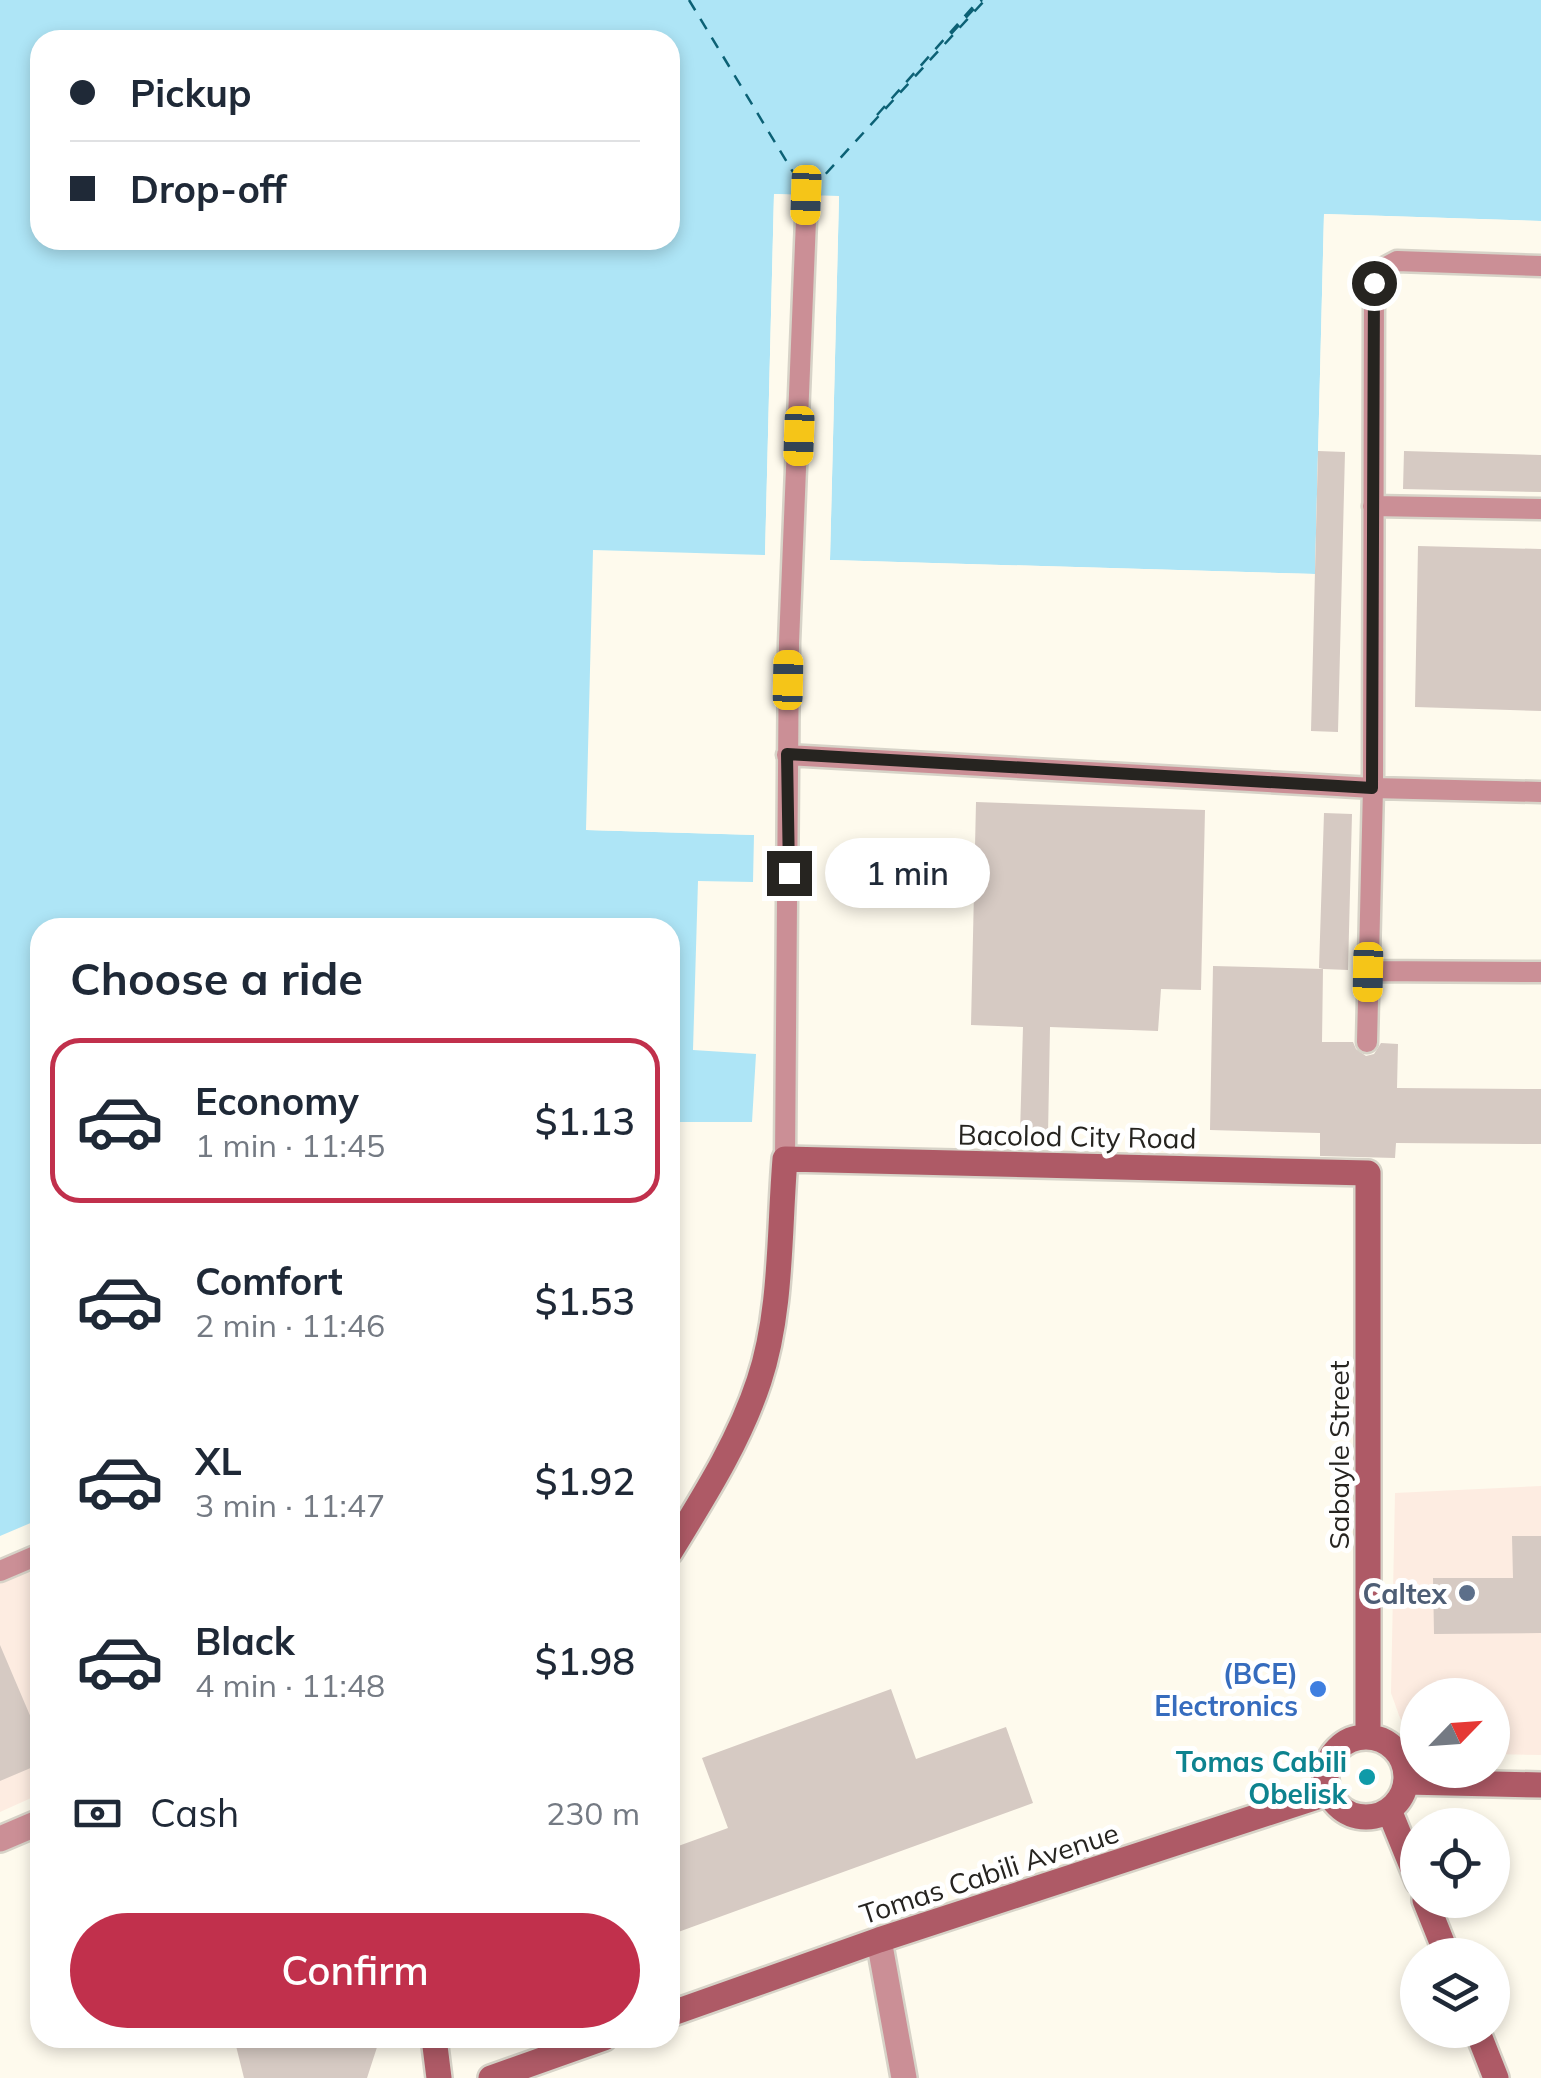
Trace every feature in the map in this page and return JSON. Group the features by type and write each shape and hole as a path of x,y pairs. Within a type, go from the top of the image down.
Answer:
{"street":[{"name":"Bacolod City Road","path":"785,1159 1368,1173"},
{"path":"680,1534 736,1436 759,1380 772,1317 785,1159"},
{"name":"Sabayle Street","path":"1368,1173 1368,1737"},
{"path":"1400,1757 1389,1744 1368,1737 1347,1742 1338,1748 1327,1768 1329,1793 1344,1811 1367,1818 1389,1810 1398,1802 1404,1788"},
{"path":"1510,1784 1541,1784"},
{"name":"Tomas Cabili Avenue","path":"680,2010 879,1940 1329,1793"},
{"path":"1389,1810 1400,1837"},
{"path":"0,1839 30,1826"},
{"path":"879,1940 904,2078"},
{"path":"435,2048 439,2078"},
{"path":"491,2078 576,2048"},
{"path":"1484,2048 1496,2078"}],"lane":[{"path":"785,1159 787,754 806,195"},
{"path":"1367,1042 1374,283 1382,269 1398,262 1541,266"},
{"path":"1374,506 1541,508"},
{"path":"787,754 1372,788 1541,792"},
{"path":"1368,972 1541,972"},
{"path":"0,1571 30,1558"}],"shaded area":[{"name":"Caltex","path":"1541,1486 1541,1755 1510,1754 1510,1678 1400,1678 1400,1718 1391,1693 1395,1493"},
{"path":"30,1568 30,1798 0,1812 0,1579"}],"water":[{"path":"0,0 1541,0 1541,221 1324,214 1315,574 830,560 839,197 774,194 765,556 594,551 587,830 754,835 753,882 698,881 693,1050 756,1054 752,1122 680,1122 680,918 30,918 30,1523 0,1536"}],"pier":[{"path":"774,194 839,196 830,560 1315,574 1324,214 1541,221 1541,226 1329,219 1320,575 1315,579 830,565 825,559 833,201 779,199 769,558 765,561 598,555 591,826 754,830 759,835 586,830 593,550 765,555"}],"building":[{"path":"1318,451 1345,452 1338,732 1311,731"},
{"path":"1404,451 1541,455 1541,492 1403,489"},
{"path":"1418,546 1541,549 1541,711 1415,707"},
{"path":"976,802 1205,810 1201,990 1161,989 1158,1031 1050,1027 1048,1135 1020,1134 1023,1027 971,1025"},
{"path":"1324,813 1352,814 1348,970 1319,968"},
{"path":"1213,966 1323,969 1322,1042 1353,1042 1366,1056 1374,1054 1381,1043 1398,1044 1397,1088 1541,1089 1541,1144 1396,1143 1395,1158 1320,1156 1320,1133 1210,1130"},
{"path":"1512,1536 1541,1536 1541,1633 1434,1634 1433,1578 1513,1578"},
{"path":"0,1645 30,1716 30,1768 0,1781"},
{"path":"891,1689 916,1759 1006,1727 1033,1803 680,1931 680,1845 728,1828 702,1758"},
{"path":"236,2048 377,2048 367,2078 244,2078"}],"ferry route":[{"path":"689,0 802,187"},
{"path":"877,115 979,0"},
{"path":"951,34 982,0"},
{"path":"811,190 985,0"}],"place":[{"name":"Caltex","path":"1467,1593"},
{"name":"(BCE) Electronics","path":"1318,1689"},
{"name":"Tomas Cabili Obelisk","path":"1367,1777"}],"route":[{"path":"789,873 787,754 1372,788 1374,283"}]}
